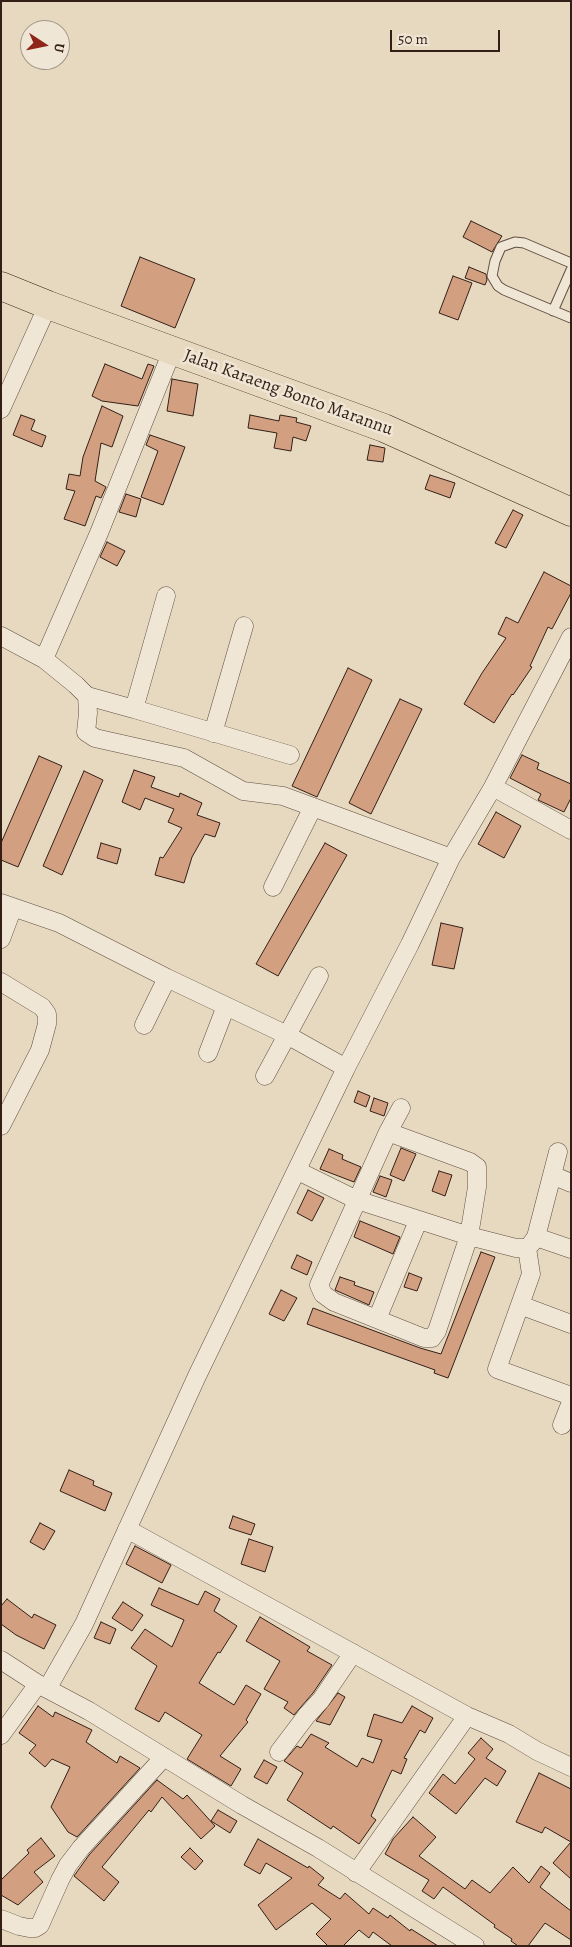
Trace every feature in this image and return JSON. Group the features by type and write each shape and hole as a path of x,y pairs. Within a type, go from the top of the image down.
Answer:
{"main road":[{"name":"Jalan Karaeng Bonto Marannu","path":"1,286 399,434 571,512"}],"street":[{"path":"1,409 48,305"},
{"path":"44,659 99,533 172,351"},
{"path":"134,709 166,596"},
{"path":"213,732 244,626"},
{"path":"1,636 44,659 76,685 86,696 290,755"},
{"path":"1,1735 43,1686 84,1624 197,1376 298,1171 346,1068 452,858 493,787 571,638"},
{"path":"86,696 88,713 86,732 95,738 179,756 243,792 276,794 452,858"},
{"path":"493,787 571,830"},
{"path":"273,887 313,807"},
{"path":"1,939 7,905 59,922 167,978 287,1035 346,1068"},
{"path":"265,1076 319,976"},
{"path":"144,1024 167,978"},
{"path":"1,982 42,1007 47,1014 47,1024 40,1050 1,1126"},
{"path":"208,1053 226,1006"},
{"path":"388,1132 470,1162 477,1167 477,1187 469,1236 437,1331 432,1338 421,1337 334,1302 326,1297 320,1290 319,1285 388,1132 401,1108"},
{"path":"558,1152 531,1242 531,1274 497,1369 571,1396"},
{"path":"298,1171 357,1200 469,1236 516,1248 531,1242 571,1249"},
{"path":"552,1176 571,1183"},
{"path":"377,1319 418,1221"},
{"path":"520,1305 571,1324"},
{"path":"562,1425 571,1402"},
{"path":"127,1529 467,1716 509,1734 537,1751 571,1767"},
{"path":"279,1752 306,1714 321,1700 353,1652"},
{"path":"1,1660 89,1711 272,1823 318,1848 475,1946"},
{"path":"356,1873 467,1716"},
{"path":"1,1919 29,1928 35,1928 40,1925 68,1865 81,1848 164,1757"}],"lane":[{"path":"571,263 524,242 515,242 501,247 495,261 492,276 498,286 571,318"},
{"path":"553,311 571,270"}],"building":[{"path":"471,221 502,236 492,252 463,237"},
{"path":"140,257 195,279 175,328 121,306"},
{"path":"469,267 486,274 487,280 485,285 465,278"},
{"path":"453,276 472,283 458,320 439,313"},
{"path":"105,364 142,379 148,364 154,366 138,406 102,401 92,396"},
{"path":"172,379 198,384 193,416 167,411"},
{"path":"102,406 123,416 112,447 101,443 95,481 106,487 101,498 96,496 85,526 64,519 75,491 66,489 69,474 80,476 83,457"},
{"path":"21,415 35,420 31,430 46,436 42,447 13,435"},
{"path":"250,415 279,421 280,415 297,418 296,422 311,426 306,441 293,437 291,451 274,448 277,433 248,428"},
{"path":"150,435 185,447 163,505 141,497 158,451 146,445"},
{"path":"370,445 385,448 383,462 367,460"},
{"path":"430,475 455,483 450,498 425,489"},
{"path":"126,494 141,499 136,517 119,512"},
{"path":"513,510 523,515 506,548 495,543"},
{"path":"107,542 125,551 117,566 100,557"},
{"path":"544,572 571,586 571,593 552,629 548,627 530,666 532,667 494,723 464,704 506,638 498,634 506,617 518,623"},
{"path":"348,668 372,680 317,797 292,786"},
{"path":"400,699 422,709 371,814 349,803"},
{"path":"522,755 539,763 537,769 571,784 571,798 564,812 538,800 541,794 510,778"},
{"path":"39,756 62,766 18,867 1,860 1,843"},
{"path":"134,770 155,777 151,787 179,797 180,793 202,803 197,815 220,823 215,837 205,834 192,857 184,883 155,875 160,857 163,858 182,828 168,822 174,809 145,798 140,810 122,802"},
{"path":"84,771 103,780 62,875 43,866"},
{"path":"496,812 521,826 504,858 478,844"},
{"path":"101,843 121,849 117,864 97,858"},
{"path":"325,843 347,855 278,976 256,964"},
{"path":"441,923 463,928 454,969 432,965"},
{"path":"358,1091 370,1096 366,1107 354,1102"},
{"path":"374,1098 388,1103 384,1116 370,1111"},
{"path":"401,1148 416,1154 404,1181 390,1175"},
{"path":"329,1149 343,1155 342,1159 361,1167 354,1182 320,1169"},
{"path":"439,1171 452,1175 445,1196 432,1191"},
{"path":"380,1176 392,1180 386,1197 373,1192"},
{"path":"308,1190 324,1198 312,1221 297,1213"},
{"path":"360,1221 400,1237 393,1254 354,1237"},
{"path":"481,1252 495,1257 448,1378 434,1373 435,1370 307,1324 313,1308 441,1354"},
{"path":"297,1255 312,1262 307,1275 291,1268"},
{"path":"409,1273 422,1278 417,1291 404,1287"},
{"path":"340,1277 355,1282 354,1285 374,1292 369,1305 335,1290"},
{"path":"281,1290 297,1298 284,1321 269,1314"},
{"path":"69,1470 94,1481 93,1485 112,1493 105,1511 60,1491"},
{"path":"233,1516 255,1524 251,1535 229,1528"},
{"path":"40,1523 55,1531 44,1550 30,1542"},
{"path":"249,1539 273,1547 265,1572 241,1564"},
{"path":"135,1546 171,1565 162,1583 126,1564"},
{"path":"159,1588 198,1605 205,1591 220,1599 214,1611 237,1626 199,1683 234,1705 246,1685 261,1694 246,1720 248,1722 220,1756 241,1769 231,1786 187,1759 202,1735 165,1712 159,1722 135,1709 157,1666 131,1648 145,1629 172,1647 184,1620 151,1605"},
{"path":"7,1599 32,1618 34,1614 56,1625 44,1649 16,1635 1,1624 1,1606"},
{"path":"123,1602 143,1615 132,1631 112,1618"},
{"path":"260,1617 310,1647 307,1651 332,1665 313,1693 294,1715 284,1708 288,1702 264,1689 280,1661 246,1641"},
{"path":"101,1622 116,1629 110,1644 94,1638"},
{"path":"338,1693 345,1697 330,1725 316,1721"},
{"path":"38,1706 53,1717 55,1712 92,1730 86,1742 117,1763 120,1756 140,1768 77,1837 68,1832 51,1807 70,1767 52,1759 45,1767 29,1753 36,1745 19,1733"},
{"path":"412,1706 433,1718 425,1733 420,1730 404,1758 407,1759 401,1774 392,1770 371,1816 376,1820 359,1844 333,1826 331,1829 287,1800 303,1773 284,1761 297,1746 301,1748 311,1734 329,1743 325,1747 357,1767 362,1758 373,1763 382,1740 367,1736 374,1714 402,1723"},
{"path":"481,1738 493,1749 486,1758 506,1771 497,1786 485,1778 456,1814 429,1793 443,1774 455,1784 475,1759 468,1753"},
{"path":"264,1760 277,1767 267,1784 254,1777"},
{"path":"539,1773 571,1789 571,1842 545,1827 542,1833 516,1822"},
{"path":"157,1780 183,1799 187,1795 215,1826 201,1839 162,1797 102,1867 119,1882 104,1901 74,1876 89,1855"},
{"path":"218,1810 237,1821 230,1833 211,1821"},
{"path":"413,1817 436,1837 419,1856 465,1889 472,1880 490,1893 513,1867 529,1883 541,1866 550,1873 540,1887 571,1911 571,1940 545,1923 528,1946 518,1946 511,1941 512,1939 494,1927 495,1925 443,1887 434,1899 422,1891 429,1880 385,1854 393,1839"},
{"path":"41,1838 55,1856 34,1872 43,1882 18,1905 1,1895 1,1880 29,1853 27,1850"},
{"path":"258,1839 308,1868 309,1866 324,1878 318,1885 340,1899 345,1893 369,1914 373,1908 388,1918 390,1915 410,1931 411,1929 438,1946 392,1946 373,1932 369,1938 359,1930 343,1946 328,1946 316,1934 331,1919 312,1903 276,1930 258,1905 292,1878 266,1863 260,1874 244,1865"},
{"path":"571,1842 571,1879 553,1863"},
{"path":"190,1848 203,1861 195,1870 181,1857"}]}
